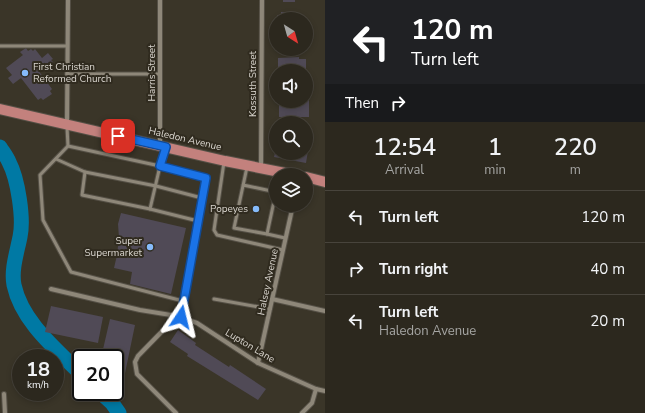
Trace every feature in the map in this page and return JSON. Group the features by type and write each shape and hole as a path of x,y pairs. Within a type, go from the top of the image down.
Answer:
{"main road":[{"name":"Haledon Avenue","path":"0,109 269,170"},
{"path":"313,179 325,182"}],"street":[{"path":"67,125 68,0"},
{"name":"Harris Street","path":"160,0 160,74 163,146"},
{"name":"Kossuth Street","path":"261,168 262,0"},
{"name":"Halsey Avenue","path":"258,363 291,212"},
{"name":"Lupton Lane","path":"51,289 140,310 179,317 197,323 258,363 316,389 325,391"},
{"path":"272,299 325,311"},
{"path":"176,413 137,374 134,362 138,356 179,317"},
{"path":"302,413 312,404 316,389"},
{"path":"4,394 5,413"}],"lane":[{"path":"0,46 67,46"},
{"path":"67,74 160,74"},
{"path":"67,125 68,146 40,175 43,220 71,272 183,302"},
{"path":"68,146 160,166 206,178 179,317"},
{"path":"150,209 156,186 163,146"},
{"path":"56,159 85,172 156,186 202,198"},
{"path":"225,160 214,230 217,235 283,250"},
{"path":"247,165 234,228 285,238"},
{"path":"85,172 82,195 150,209 198,221"},
{"path":"243,185 269,191"},
{"path":"267,234 272,212"},
{"path":"214,299 270,309"}],"building":[{"path":"283,0 295,0 295,2 283,2"},
{"name":"First Christian Reformed Church","path":"26,48 28,51 31,49 33,51 35,49 42,58 48,53 53,59 51,60 53,62 46,69 43,66 38,70 52,89 50,91 52,94 43,100 41,98 38,100 21,78 13,84 8,78 12,75 6,68 23,55 20,52"},
{"path":"299,57 299,59 306,59 306,64 278,64 278,58"},
{"path":"279,108 309,108 309,116 279,116"},
{"path":"290,160 306,160 306,163"},
{"name":"Super Supermarket","path":"121,213 186,228 171,294 130,284 132,272 114,268 119,238 118,224"},
{"path":"51,306 103,317 98,343 45,332"},
{"path":"110,319 135,325 124,378 124,349 103,349"},
{"path":"178,330 196,343 195,345 229,367 230,365 266,389 258,400 187,356 188,354 170,342"}],"waterway":[{"path":"0,147 12,169 21,210 20,237 13,273 14,285 18,298 32,323 51,345 72,365"},
{"path":"110,401 119,413"}],"place":[{"name":"First Christian Reformed Church","path":"25,73"},
{"name":"Popeyes","path":"256,209"},
{"name":"Super Supermarket","path":"150,247"}],"route":[{"path":"118,136 166,147 160,166 206,178 181,317"}]}
